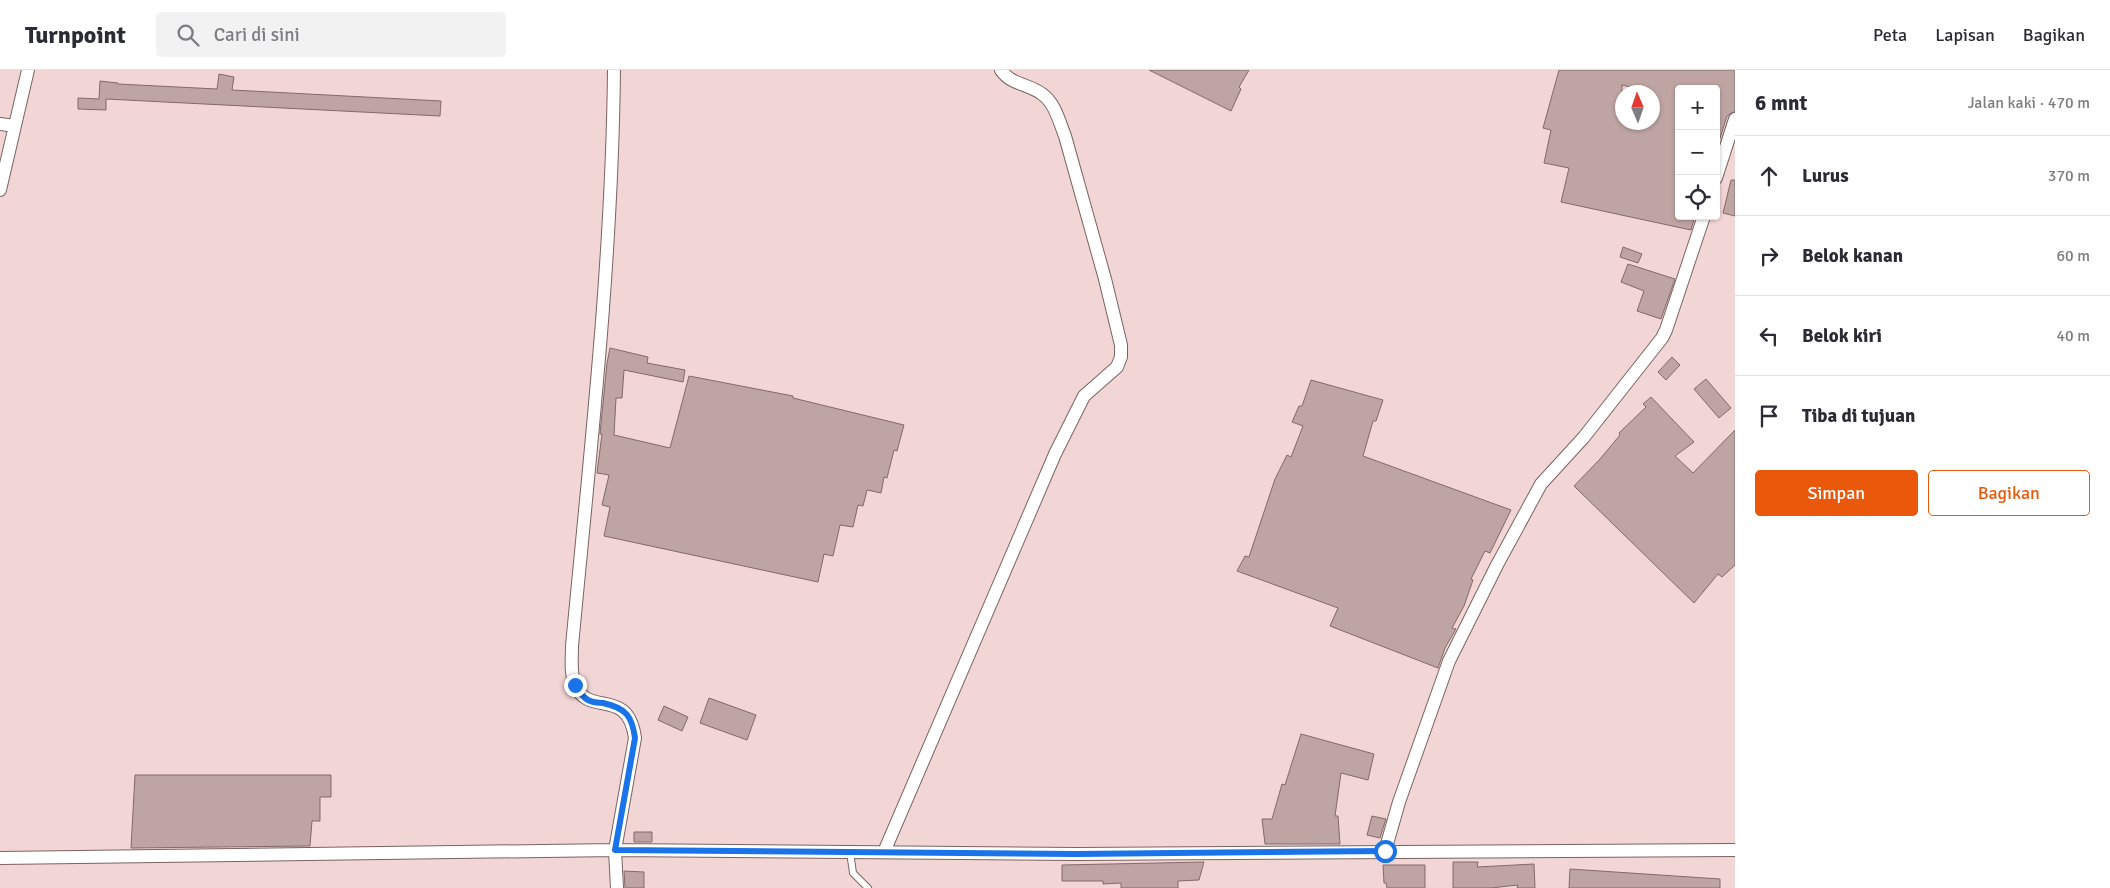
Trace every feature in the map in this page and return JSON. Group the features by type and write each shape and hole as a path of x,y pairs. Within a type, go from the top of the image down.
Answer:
{"street":[{"path":"0,190 28,70"},
{"path":"614,70 613,152 603,322 573,627 572,670 575,685 582,696 588,701 612,705 623,710 634,727 635,738 615,850 617,888"},
{"path":"884,852 1055,454 1084,396 1109,376 1117,367 1121,357 1105,279 1065,136 1056,114 1050,102 1042,94 1007,78 1001,70"},
{"path":"1717,175 1735,119"},
{"path":"0,124 15,126"},
{"path":"1385,851 1399,802 1449,661 1496,565 1541,484 1560,461 1584,437 1662,338 1703,220"},
{"path":"0,858 615,850 1076,854 1735,850"}],"lane":[{"path":"850,852 853,873 868,888"}],"building":[{"path":"1149,70 1249,70 1239,87 1241,89 1231,111"},
{"path":"1559,70 1735,70 1735,111 1727,116 1720,138 1720,85 1675,85 1675,220 1694,220 1691,230 1561,202 1569,168 1544,163 1551,130 1543,128"},
{"path":"219,74 234,77 232,90 441,101 440,116 106,99 106,110 78,109 78,98 99,99 100,81 118,84 217,89"},
{"path":"1731,180 1735,180 1735,216 1723,213"},
{"path":"1623,247 1642,254 1638,263 1620,257"},
{"path":"1628,264 1675,279 1661,319 1637,311 1644,291 1621,282"},
{"path":"610,348 648,357 647,363 685,370 683,382 624,370 622,398 616,398 614,435 670,448 689,376 793,396 793,398 904,425 897,451 894,450 887,478 884,477 881,493 867,490 863,506 858,505 853,527 840,525 833,556 824,554 818,582 604,536 610,507 602,505 609,475 597,473"},
{"path":"1672,357 1680,365 1666,380 1658,372"},
{"path":"1706,379 1731,408 1719,418 1694,389"},
{"path":"1311,380 1383,400 1376,421 1373,421 1363,456 1511,510 1490,553 1485,551 1471,579 1473,580 1464,606 1452,628 1456,629 1445,648 1438,668 1330,626 1338,608 1237,571 1245,556 1249,557 1275,479 1287,455 1291,457 1303,426 1292,422 1299,406 1302,406"},
{"path":"1651,397 1694,442 1675,456 1693,473 1735,430 1735,565 1722,577 1718,574 1694,603 1574,486 1600,459 1620,435 1619,433 1646,407 1643,404"},
{"path":"709,698 756,715 747,740 700,723"},
{"path":"664,706 688,717 682,731 658,720"},
{"path":"1301,734 1374,754 1368,780 1341,773 1335,816 1338,816 1340,844 1265,844 1262,819 1272,819 1282,784 1285,785"},
{"path":"135,775 331,775 331,797 320,797 320,821 312,821 310,846 131,848"},
{"path":"1372,816 1386,819 1380,838 1367,835"},
{"path":"634,832 652,832 652,842 634,842"},
{"path":"1204,862 1199,880 1178,881 1178,888 1121,888 1121,883 1103,884 1103,881 1062,881 1062,865"},
{"path":"1453,862 1478,862 1477,867 1534,864 1535,888 1517,888 1518,885 1491,888 1453,888"},
{"path":"1383,865 1425,865 1425,888 1387,888 1386,883 1384,883"},
{"path":"1570,869 1720,879 1720,888 1569,888"},
{"path":"624,871 644,872 644,888 625,888"}],"route":[{"path":"575,685 582,696 588,701 612,705 623,710 634,727 635,738 615,850 1076,854 1385,851"}]}
